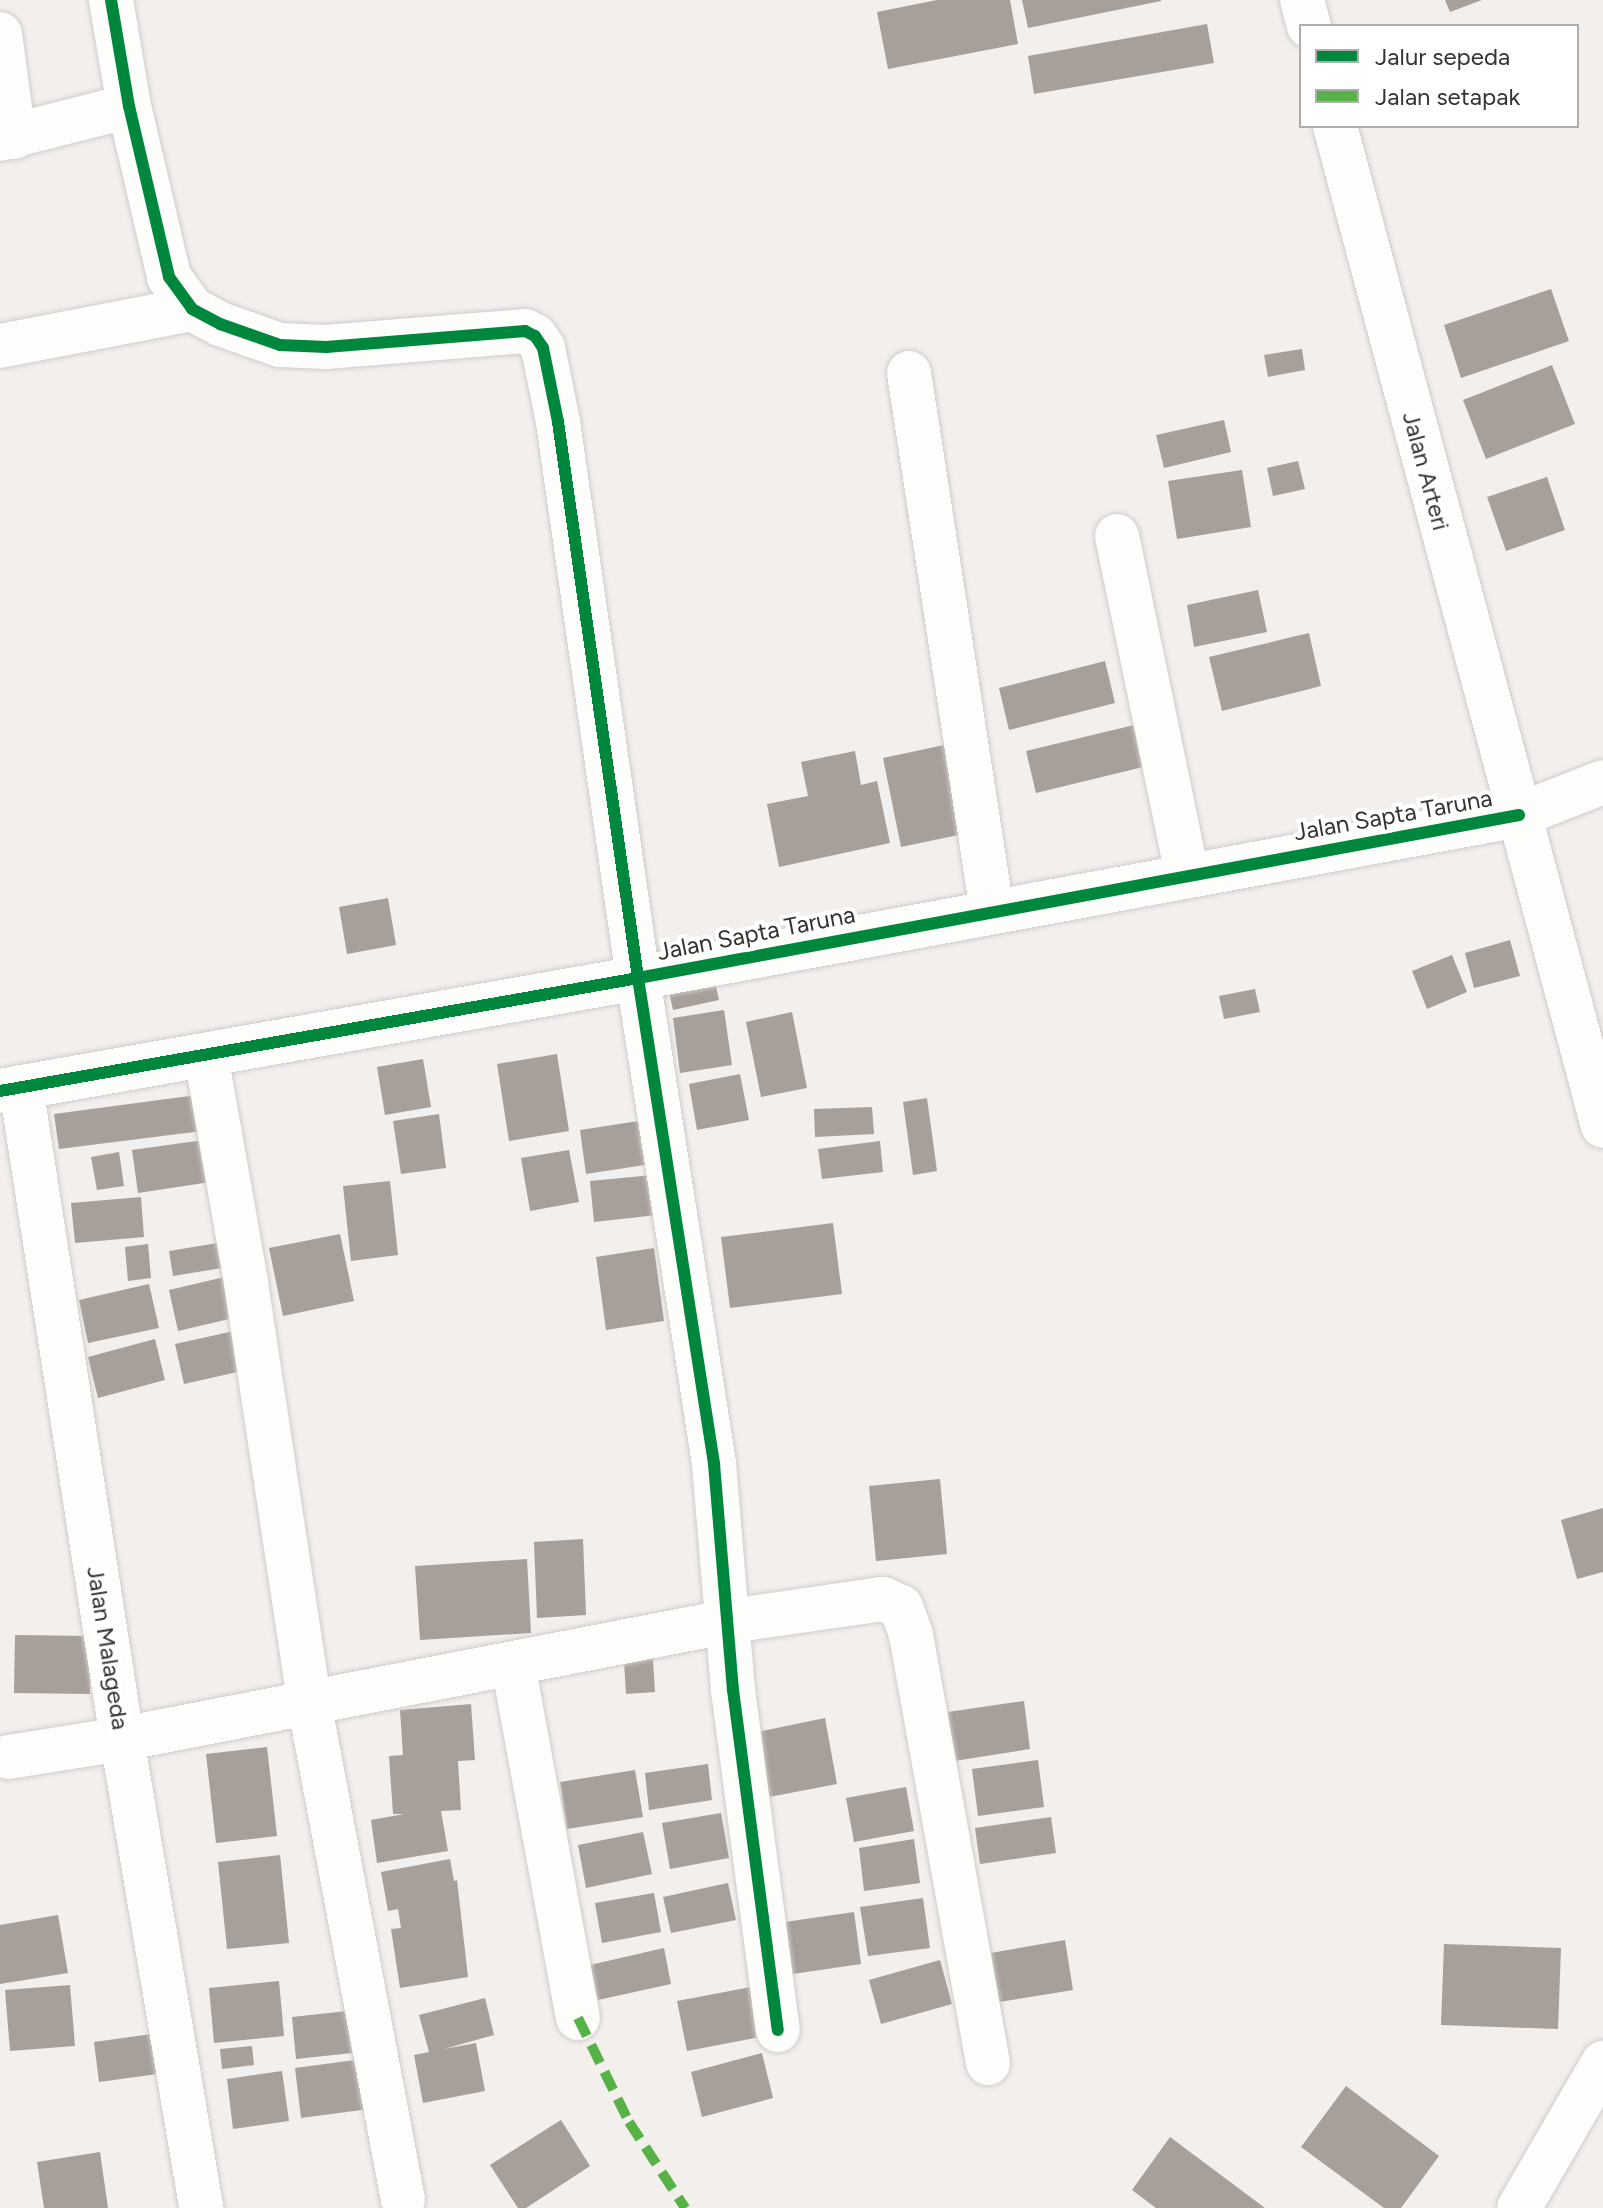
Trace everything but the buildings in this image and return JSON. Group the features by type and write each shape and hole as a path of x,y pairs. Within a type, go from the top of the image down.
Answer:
{"street":[{"path":"111,0 129,106 169,277 192,309 220,324 280,345 326,347 525,331 535,336 543,348 558,422 638,978 714,1464 730,1621 733,1690 778,2030"},
{"path":"1302,0 1308,24"},
{"path":"0,34 7,138 129,106"},
{"name":"Jalan Arteri","path":"1336,128 1519,815"},
{"path":"0,346 192,309"},
{"path":"909,373 992,911"},
{"path":"1117,536 1187,874"},
{"path":"1519,815 1603,782"},
{"name":"Jalan Sapta Taruna","path":"10,1089 638,978 1519,815 1603,1126"},
{"path":"206,1055 246,1283 309,1702 403,2200"},
{"name":"Jalan Malageda","path":"10,1089 201,2208"},
{"path":"8,1757 122,1739 730,1621 883,1599 901,1607 911,1635 988,2063"},
{"path":"513,1664 578,2018"},
{"path":"1519,2208 1603,2063"}],"marked path":[{"path":"578,2018 629,2122 685,2208"}],"cycle path":[{"path":"111,0 129,106 169,277 192,309 220,324 280,345 326,347 525,331 535,336 543,348 558,422 638,978 714,1464 733,1690 778,2030"},
{"path":"0,1091 638,978 1519,815"}]}
